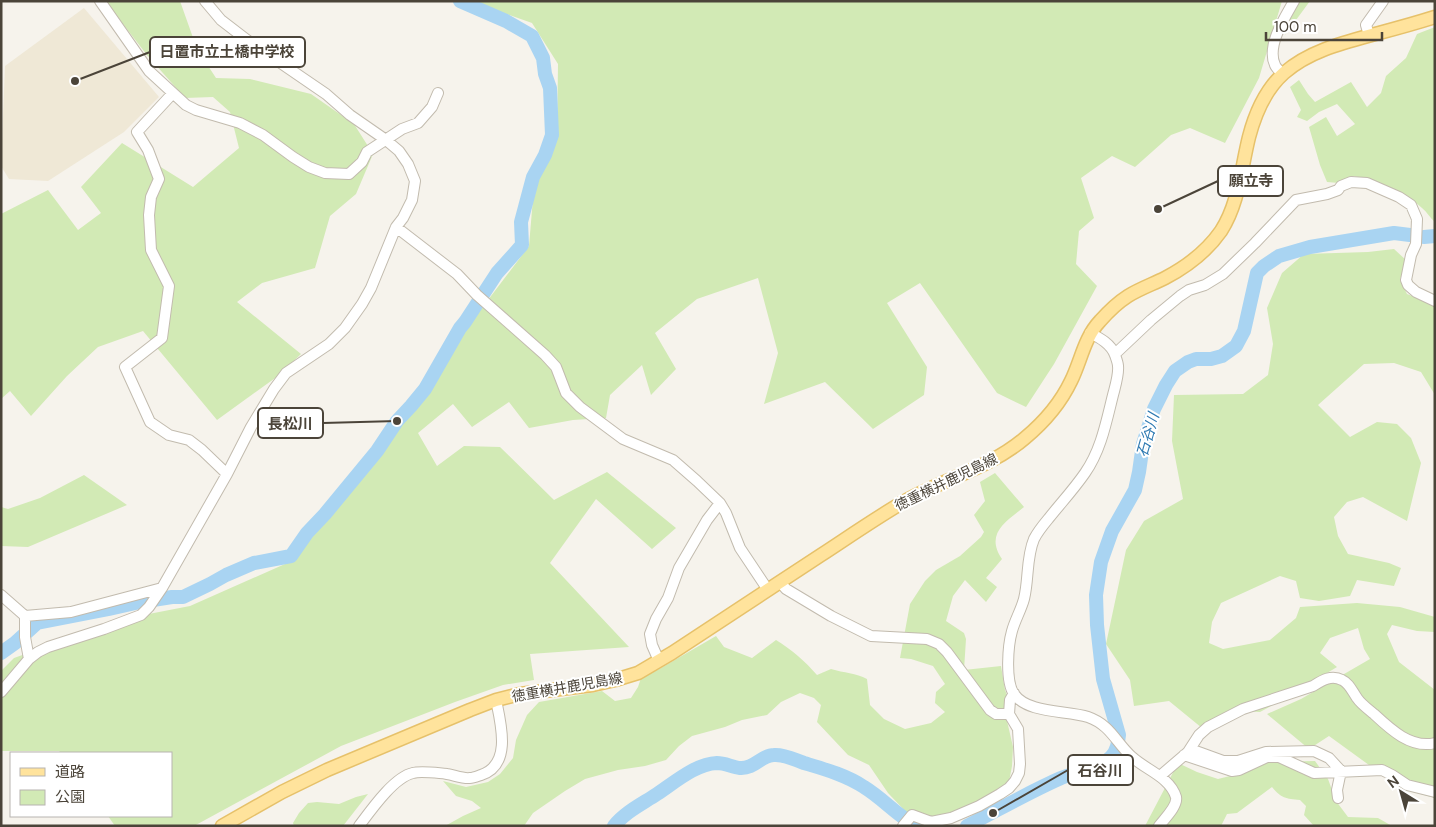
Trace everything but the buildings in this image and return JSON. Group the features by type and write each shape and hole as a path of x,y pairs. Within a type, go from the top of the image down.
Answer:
{"main road":[{"name":"徳重横井鹿児島線","path":"222,826 282,792 327,770 496,700 520,694 593,685 638,673 901,503 1008,452 1026,437 1062,397 1071,382 1090,333 1116,305 1130,295 1180,269 1201,254 1216,238 1230,215 1249,136 1261,103 1282,74 1308,57 1342,43 1434,19"}],"street":[{"path":"100,1 149,71 186,105 196,110 240,123 263,135 293,157 325,173 349,174 362,162 367,152 402,129 418,123 432,107 438,93"},
{"path":"1,692 29,659 48,647 141,615 149,607 227,474 251,427 286,373 328,344 345,328 362,304 396,227 412,200 415,181 408,164 399,151 326,94 246,40 221,20 205,1"},
{"path":"1282,74 1274,64 1273,52 1282,21 1294,1"},
{"path":"1369,36 1366,25 1383,1"},
{"path":"173,93 137,132 148,150 159,179 151,197 149,215 151,250 170,286 162,338 124,367 150,422 169,435 189,440 227,474"},
{"path":"1115,354 1180,296 1223,274 1296,200 1327,194 1351,182 1367,182 1399,197 1411,205 1417,219 1416,244 1411,255 1406,280 1408,286 1416,292 1435,301"},
{"path":"396,227 457,274 477,295 550,361 556,368 566,393 580,407 623,439 673,460 720,503 740,548 768,590"},
{"path":"1090,333 1104,341 1115,354 1118,367 1115,385 1102,436 1094,458 1084,474 1038,532 1030,551 1024,599 1012,628 1009,642 1009,682 1014,693 1021,700 1036,707 1087,716 1101,723 1113,733 1130,756 1143,767 1160,776 1170,786 1176,796 1176,801 1159,826"},
{"path":"659,661 652,645 650,634 668,598 678,568 707,520 720,503"},
{"path":"780,582 786,589 824,612 871,636 927,639 939,644 990,710 996,714 1010,714"},
{"path":"24,619 71,612 160,590"},
{"path":"1,595 24,619 29,659"},
{"path":"1160,776 1187,752 1199,735 1208,727 1243,709 1304,689 1330,677 1341,679 1348,684 1357,698 1398,735 1417,744 1435,743"},
{"path":"904,826 912,815 931,822 952,818 979,806 1009,788 1015,781 1019,773 1020,764 1018,729 1010,714 1010,700 1014,693"},
{"path":"359,826 398,780 413,773 445,773 470,778 485,774 495,766 500,757 502,745 501,724 496,700"},
{"path":"1187,752 1223,761 1238,761 1266,752 1314,751 1329,758 1341,771"},
{"path":"1187,752 1232,771 1267,757 1279,757 1314,772 1382,770 1407,785 1435,792"},
{"path":"1338,798 1337,790 1341,771"}],"shaded area":[{"path":"84,8 159,97 124,132 48,181 9,179 1,166 5,66"}],"green space":[{"path":"105,1 180,1 197,49 216,78 250,79 311,94 354,124 373,154 356,194 330,216 315,268 262,283 237,302 301,354 278,376 217,420 143,331 98,347 67,376 31,416 10,391 1,399 1,214 48,190 78,230 101,213 81,187 122,143 193,187 239,148 230,112 213,97 185,98 147,55"},
{"path":"469,1 1282,1 1259,78 1225,143 1190,128 1171,135 1135,167 1112,156 1081,178 1094,218 1079,231 1076,264 1097,286 1054,364 1026,407 997,393 920,283 887,303 927,367 924,395 873,429 825,382 764,404 778,353 758,278 697,299 655,333 676,369 651,395 642,365 610,395 606,418 573,420 529,428 509,402 472,427 453,404 418,433 437,466 464,446 500,447 554,500 607,472 676,528 652,549 596,499 550,563 629,647 530,654 534,680 503,685 341,746 194,826 115,826 109,817 172,817 172,752 1,751 1,671 14,658 123,619 190,606 294,560 402,421 469,325 529,246 534,186 557,138 558,64 532,23"},
{"path":"1295,1 1310,1 1285,35"},
{"path":"1435,27 1435,222 1414,201 1398,191 1381,184 1354,176 1339,183 1327,182 1309,127 1326,117 1337,136 1355,124 1337,104 1319,112 1307,121 1297,117 1301,110 1290,87 1299,80 1315,102 1351,82 1367,107 1381,93 1386,76 1406,58 1417,34"},
{"path":"1394,249 1407,261 1400,279 1407,294 1430,303 1435,302 1435,395 1421,372 1394,363 1364,364 1318,405 1350,437 1377,422 1397,424 1411,438 1421,463 1407,521 1363,497 1347,502 1334,517 1338,536 1348,554 1389,563 1401,568 1394,586 1357,580 1350,596 1319,601 1300,598 1296,581 1280,576 1221,603 1212,622 1209,643 1223,649 1270,640 1296,618 1300,607 1357,603 1400,607 1435,617 1435,632 1417,631 1392,625 1387,634 1399,662 1435,690 1435,798 1402,789 1329,736 1309,749 1267,714 1301,699 1370,659 1364,649 1358,628 1330,638 1320,653 1337,667 1260,712 1242,711 1202,728 1169,701 1134,706 1130,680 1106,644 1126,550 1144,521 1183,499 1172,441 1174,395 1243,394 1268,375 1273,344 1267,308 1282,273 1304,254 1368,252"},
{"path":"995,473 1024,507 1004,523 996,536 997,550 1002,559 986,578 997,587 986,602 965,580 953,596 946,621 964,633 966,639 964,670 1001,666 1005,690 1010,702 1005,712 1013,747 1009,782 999,791 959,811 943,816 923,819 908,814 888,793 869,765 848,755 817,722 821,705 814,698 800,693 781,702 767,715 742,720 692,736 666,760 585,779 533,813 524,826 445,826 481,808 472,801 456,796 443,781 466,787 488,782 500,774 513,758 516,740 527,715 539,702 602,691 615,701 631,698 641,678 716,636 724,647 752,658 776,640 798,656 817,675 831,669 867,679 870,705 884,719 905,729 931,723 945,712 935,703 936,692 945,684 933,666 911,659 900,658 910,604 925,581 936,570 960,556 981,537 984,532 974,515 985,501 980,482"},
{"path":"84,475 127,505 28,547 1,546 1,507 8,509 40,498"},
{"path":"1315,761 1328,779 1336,801 1348,817 1378,818 1392,826 1314,826 1304,815 1306,806 1300,800 1284,797 1278,794 1272,787 1237,813 1227,814 1221,826 1169,826 1166,821 1164,826 1145,826 1178,763 1218,779 1242,773 1265,762"},
{"path":"368,794 343,826 294,826 293,823 299,813 308,803 339,804"}],"waterway":[{"path":"1,653 37,623 140,602 183,597 254,563 291,556 307,533 377,451 397,421 425,389 460,328 497,273 522,245 521,222 533,177 545,155 552,135 550,88 545,74 543,58 532,36 506,21 460,1"},
{"name":"石谷川","path":"967,826 1049,783 1101,764 1111,757 1116,750 1119,735 1103,679 1097,625 1096,595 1101,562 1112,531 1135,490 1143,444 1154,409 1175,371 1196,359 1211,359 1222,356 1236,346 1244,331 1257,273 1279,256 1310,247 1394,233 1410,235"},
{"name":"石谷川","path":"1424,237 1435,236"},
{"name":"石谷川","path":"614,826 623,816 693,770 717,763 745,768 765,757 778,755 786,756 850,779 871,791 916,826"}],"place":[{"name":"日置市立土橋中学校","path":"75,81"},
{"name":"願立寺","path":"1158,209"},
{"name":"長松川","path":"397,421"},
{"name":"石谷川","path":"993,813"}]}
